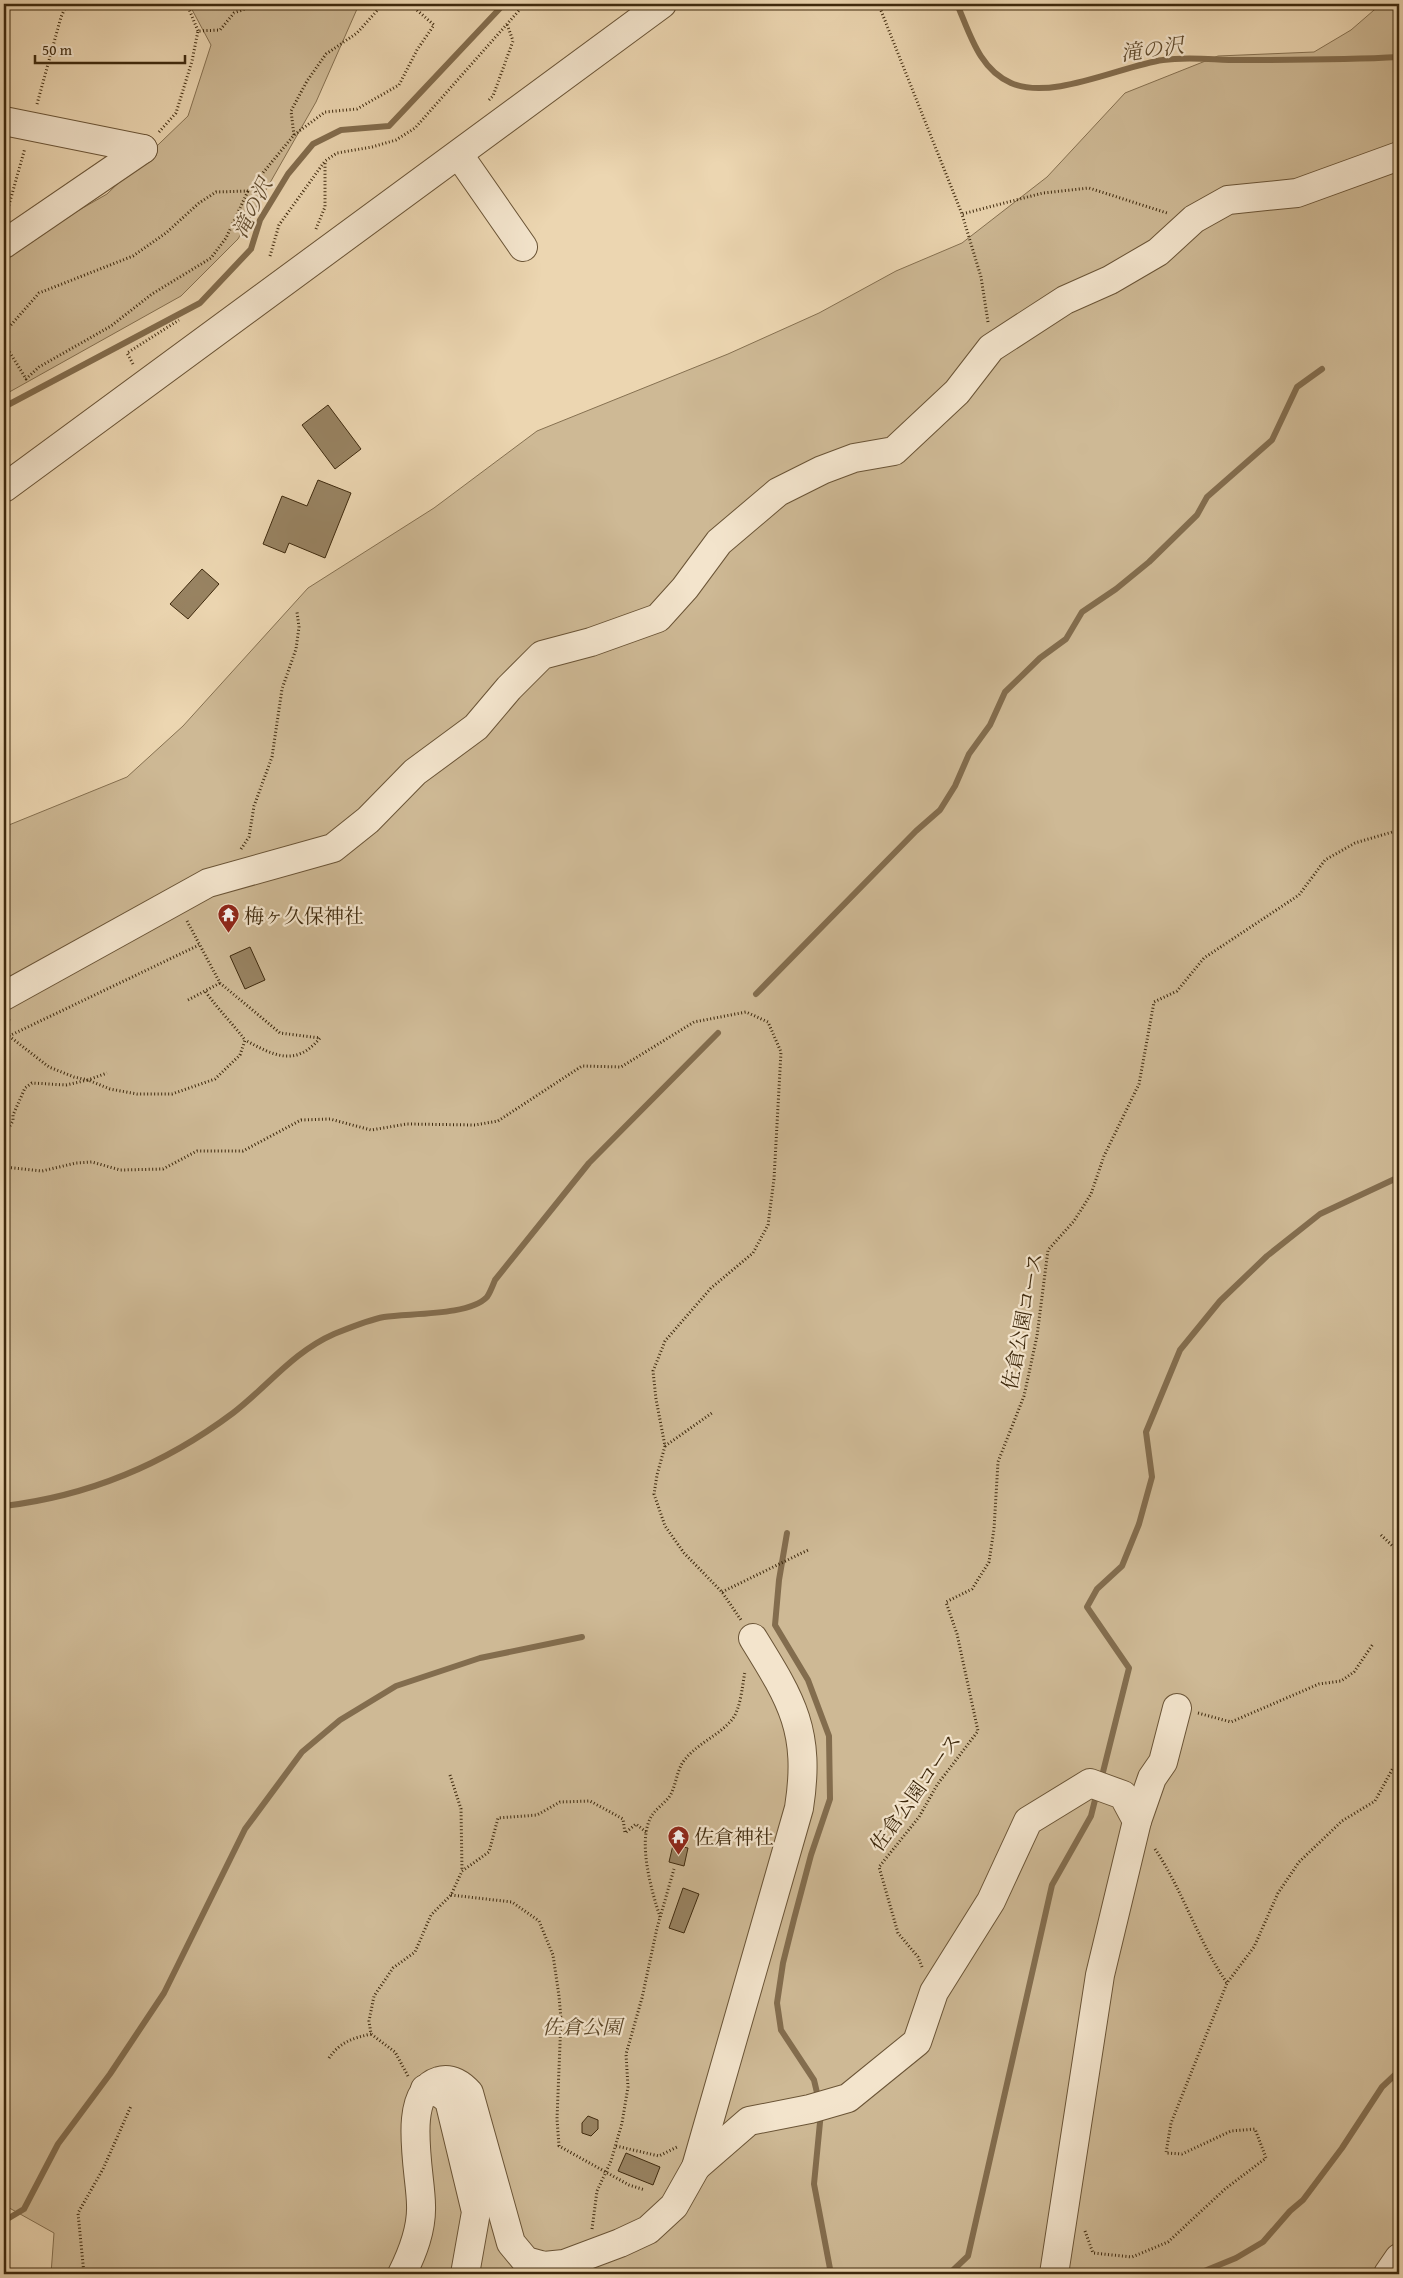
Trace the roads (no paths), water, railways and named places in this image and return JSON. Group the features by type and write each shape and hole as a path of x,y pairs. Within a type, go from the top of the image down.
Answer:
{"street":[{"path":"4,488 662,4"},
{"path":"4,121 143,149 4,244"},
{"path":"459,155 523,247"},
{"path":"12,990 208,883 333,848 368,820 414,772 476,727 509,688 542,654 591,642 658,618 685,588 719,542 778,492 822,470 854,458 894,451 956,392 991,348 1065,300 1110,280 1158,252 1194,219 1228,200 1297,193 1399,156"},
{"path":"417,2084 431,2084 442,2080 462,2086 469,2094 511,2243 526,2261 562,2269 594,2252 648,2230 674,2206 696,2167 799,1808 804,1775 802,1738 790,1702 753,1638"},
{"path":"1054,2274 1100,1975 1137,1821 1152,1778 1163,1762 1177,1708"},
{"path":"696,2167 749,2121 810,2109 848,2098 917,2042 934,1992 991,1901 1028,1821 1090,1783 1123,1795 1137,1821"},
{"path":"402,2274 418,2232 421,2205 416,2152 417,2084"},
{"path":"417,2084 441,2094 449,2100 476,2212 464,2274"},
{"path":"1388,2274 1399,2258"}],"waterway":[{"name":"滝の沢","path":"4,407 200,303 251,249 260,220 288,174 313,144 341,130 389,126 504,4"},
{"name":"滝の沢","path":"957,4 971,38 983,60 1000,77 1011,83 1028,87 1046,88 1066,85 1146,63 1172,59 1299,60 1399,57"},
{"path":"756,994 916,831 940,810 955,786 969,754 990,725 1005,692 1040,658 1066,639 1082,612 1116,589 1149,562 1197,515 1207,497 1272,440 1297,387 1322,369"},
{"path":"4,1506 35,1501 95,1486 124,1475 180,1448 233,1413 306,1350 334,1334 384,1317 453,1311 478,1303 487,1297 495,1280 589,1163 718,1033"},
{"path":"1101,1780 1129,1668 1087,1607 1097,1589 1122,1566 1139,1524 1152,1477 1146,1432 1180,1350 1220,1301 1267,1256 1320,1214 1399,1177"},
{"path":"787,1533 779,1580 775,1625 808,1680 829,1736 830,1799 811,1855 794,1919 783,1963 777,2003 781,2030 814,2080 818,2097"},
{"path":"4,2221 24,2209 58,2144 110,2074 164,1993 245,1829 302,1752 340,1720 396,1686 480,1658 582,1637"},
{"path":"949,2274 968,2256 1052,1885 1091,1816 1097,1792"},
{"path":"1197,2274 1236,2258 1263,2242 1290,2211 1303,2200 1342,2148 1382,2087 1399,2071"},
{"path":"821,2112 814,2184 831,2274"}],"place":[{"name":"梅ヶ久保神社","path":"228,934"},
{"name":"佐倉神社","path":"678,1855"}],"park label":[{"name":"佐倉公園","path":"582,2026"}]}
